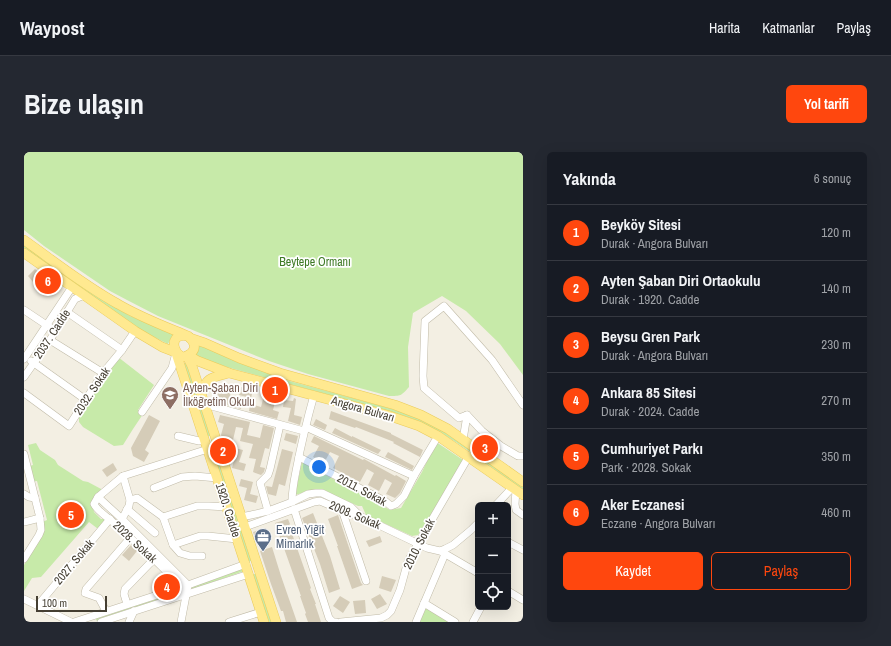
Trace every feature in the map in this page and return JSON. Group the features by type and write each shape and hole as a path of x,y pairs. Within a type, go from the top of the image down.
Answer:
{"main road":[{"name":"Angora Bulvarı","path":"24,240 110,299 142,317 280,373 384,402 414,412 438,423 523,482"},
{"name":"Angora Bulvarı","path":"24,253 135,331 162,347 176,352 181,356 188,356 229,372 379,412 419,426 438,436 469,456 517,491"},
{"path":"176,352 174,346 175,340 182,336 189,337 193,342 194,347 188,356"},
{"name":"1920. Cadde","path":"176,352 264,622"},
{"name":"1920. Cadde","path":"188,356 276,622"},
{"path":"201,394 204,385 210,379 229,372"},
{"path":"206,444 214,436"},
{"path":"206,444 218,445"},
{"path":"246,564 255,561"},
{"path":"249,574 258,570"}],"street":[{"name":"2037. Cadde","path":"25,357 72,287"},
{"name":"2037. Cadde","path":"24,377 50,340 75,299 84,295"},
{"path":"467,415 458,418 424,388 425,322 444,306 492,360 523,405"},
{"path":"24,310 55,331"},
{"path":"67,312 122,350"},
{"name":"2032. Sokak","path":"24,393 69,426 103,373 135,331"},
{"path":"50,340 103,373"},
{"path":"142,412 172,368 176,352"},
{"path":"25,357 86,400"},
{"path":"292,502 299,457 314,395"},
{"path":"204,404 280,425 305,429 414,476 438,436"},
{"path":"463,440 467,415"},
{"path":"467,415 482,432 500,446 518,456 523,456"},
{"path":"268,511 260,483 268,475 280,425"},
{"path":"178,436 206,444"},
{"path":"98,497 123,476 206,444"},
{"path":"24,454 41,527 41,532 24,559"},
{"name":"2010. Sokak","path":"341,622 367,621 381,618 391,611 400,590 408,561 469,456"},
{"name":"2011. Sokak","path":"299,457 385,501 391,506 396,504 404,496 414,476"},
{"path":"123,476 130,500 137,498 163,517 173,545 180,553 190,556 202,556"},
{"path":"154,488 182,477 195,476 217,478"},
{"path":"500,502 517,491"},
{"path":"517,491 515,504 516,510 523,514"},
{"path":"241,517 268,511 308,494 316,493 322,493 351,506 360,516"},
{"path":"24,494 35,498"},
{"name":"2028. Sokak","path":"186,594 154,559 96,508 94,504 98,497 188,585"},
{"name":"2028. Sokak","path":"122,519 129,506 130,500"},
{"name":"2008. Sokak","path":"245,528 294,509 320,501 360,516 427,548 442,552 475,571"},
{"path":"163,517 197,506 227,507"},
{"path":"127,509 155,533"},
{"path":"294,509 329,618 333,622 336,622"},
{"path":"342,510 366,580"},
{"path":"24,522 40,518"},
{"name":"2027. Sokak","path":"38,605 110,519"},
{"path":"416,622 442,552 475,527"},
{"path":"173,545 200,536 237,539"},
{"path":"106,611 99,598 85,593 86,589 130,538"},
{"path":"511,544 523,550"},
{"path":"128,604 124,594 125,589 154,559"},
{"path":"74,622 92,619 106,611 188,585 246,564"},
{"path":"101,622 249,574"},
{"path":"181,622 188,585"},
{"path":"511,593 523,600"},
{"path":"24,599 71,622"},
{"path":"424,603 455,622"},
{"path":"473,622 479,610"},
{"path":"129,622 134,611"},
{"path":"229,622 261,612"}],"green space":[{"name":"Beytepe Ormanı","path":"24,152 523,152 523,375 500,344 466,311 442,296 413,313 408,347 409,387 402,394 396,396 389,396 308,374 269,361 158,316 110,291 44,246 24,230"},
{"path":"24,244 110,304 130,316 173,334 168,344 127,321 24,248"},
{"path":"199,345 286,380 410,414 438,428 463,444 523,487 523,490 448,437 417,421 384,410 230,368 194,356"},
{"path":"118,357 154,385 138,410 143,414 123,445 114,446 83,427 79,422 79,417"},
{"path":"181,362 188,364 212,435 207,437"},
{"path":"436,442 463,460 418,535 412,536 366,515 362,506 358,506 322,490 316,489 295,495 302,462 390,510 401,508 422,472"},
{"path":"36,443 40,450 55,460 58,465 83,481 103,490 93,507 94,512 101,519 106,519 102,532 89,522 41,577 32,578 24,591 24,565 43,534 42,522 47,520 37,481 32,482 29,466 33,465 28,445"},
{"path":"216,449 252,560 249,562 212,450"},
{"path":"243,568 244,571 193,589 191,588 191,587"},
{"path":"256,574 274,622 268,622 253,575"},
{"path":"177,592 177,595 97,621 95,618"},
{"path":"425,607 451,622 418,622"}],"building":[{"path":"35,269 40,273 33,282 28,276"},
{"path":"221,384 232,387 229,400 242,404 241,409 213,401 214,396 217,397"},
{"path":"241,387 253,390 251,398 239,395"},
{"path":"264,395 276,398 273,410 279,412 277,419 249,411 250,404 261,407"},
{"path":"294,398 296,399 294,415 302,417 300,425 288,421 291,408 283,407 284,400 293,401"},
{"path":"331,411 391,433 423,450 420,457 393,443 394,442 356,427 355,428 329,419"},
{"path":"149,415 160,421 145,450 149,453 144,462 133,456 131,448"},
{"path":"220,415 250,422 247,435 260,438 263,425 274,428 269,449 265,448 260,467 265,468 261,475 253,472 256,459 249,458 253,444 240,441 243,428 236,427 233,440 222,437 221,435 224,424 218,422"},
{"path":"316,419 327,425 325,430 313,425"},
{"path":"335,428 381,450 378,454 332,433"},
{"path":"286,433 298,436 296,444 284,440"},
{"path":"314,436 363,460 364,459 406,481 400,493 395,498 386,494 392,483 385,479 379,491 368,485 374,473 367,469 360,482 333,468 339,456 330,452 324,463 313,457 319,446 311,442"},
{"path":"231,447 243,450 239,462 246,464 244,471 232,468 235,456 229,454"},
{"path":"282,449 293,452 285,486 279,484 276,496 268,494 266,486 272,487"},
{"path":"388,452 414,466 412,470 385,457"},
{"path":"113,463 117,470 107,477 102,470"},
{"path":"241,479 253,482 250,494 258,496 256,503 244,500 247,488 239,486"},
{"path":"313,513 330,556 340,589 329,593 320,564 302,518"},
{"path":"338,515 361,583 363,585 352,589 328,519"},
{"path":"288,519 321,622 308,622 301,596 275,523"},
{"path":"266,528 270,540 257,544 253,532"},
{"path":"380,536 382,542 369,547 366,541"},
{"path":"131,545 137,551 129,561 122,555"},
{"path":"272,547 297,622 286,622 260,551"},
{"path":"382,576 396,580 391,592 379,588"},
{"path":"380,594 387,604 377,609 371,599"},
{"path":"340,596 350,602 343,613 333,606"},
{"path":"365,600 366,613 355,614 353,601"}],"place":[{"name":"Aker Eczanesi","path":"48,281"},
{"name":"Beyköy Sitesi","path":"275,390"},
{"name":"Ayten-Şaban Diri İlköğretim Okulu","path":"170,410"},
{"name":"Beysu Gren Park","path":"485,448"},
{"name":"Ayten Şaban Diri Ortaokulu","path":"223,451"},
{"name":"Cumhuriyet Parkı","path":"71,515"},
{"name":"Evren Yiğit Mimarlık","path":"263,552"},
{"name":"Ankara 85 Sitesi","path":"167,587"}]}
